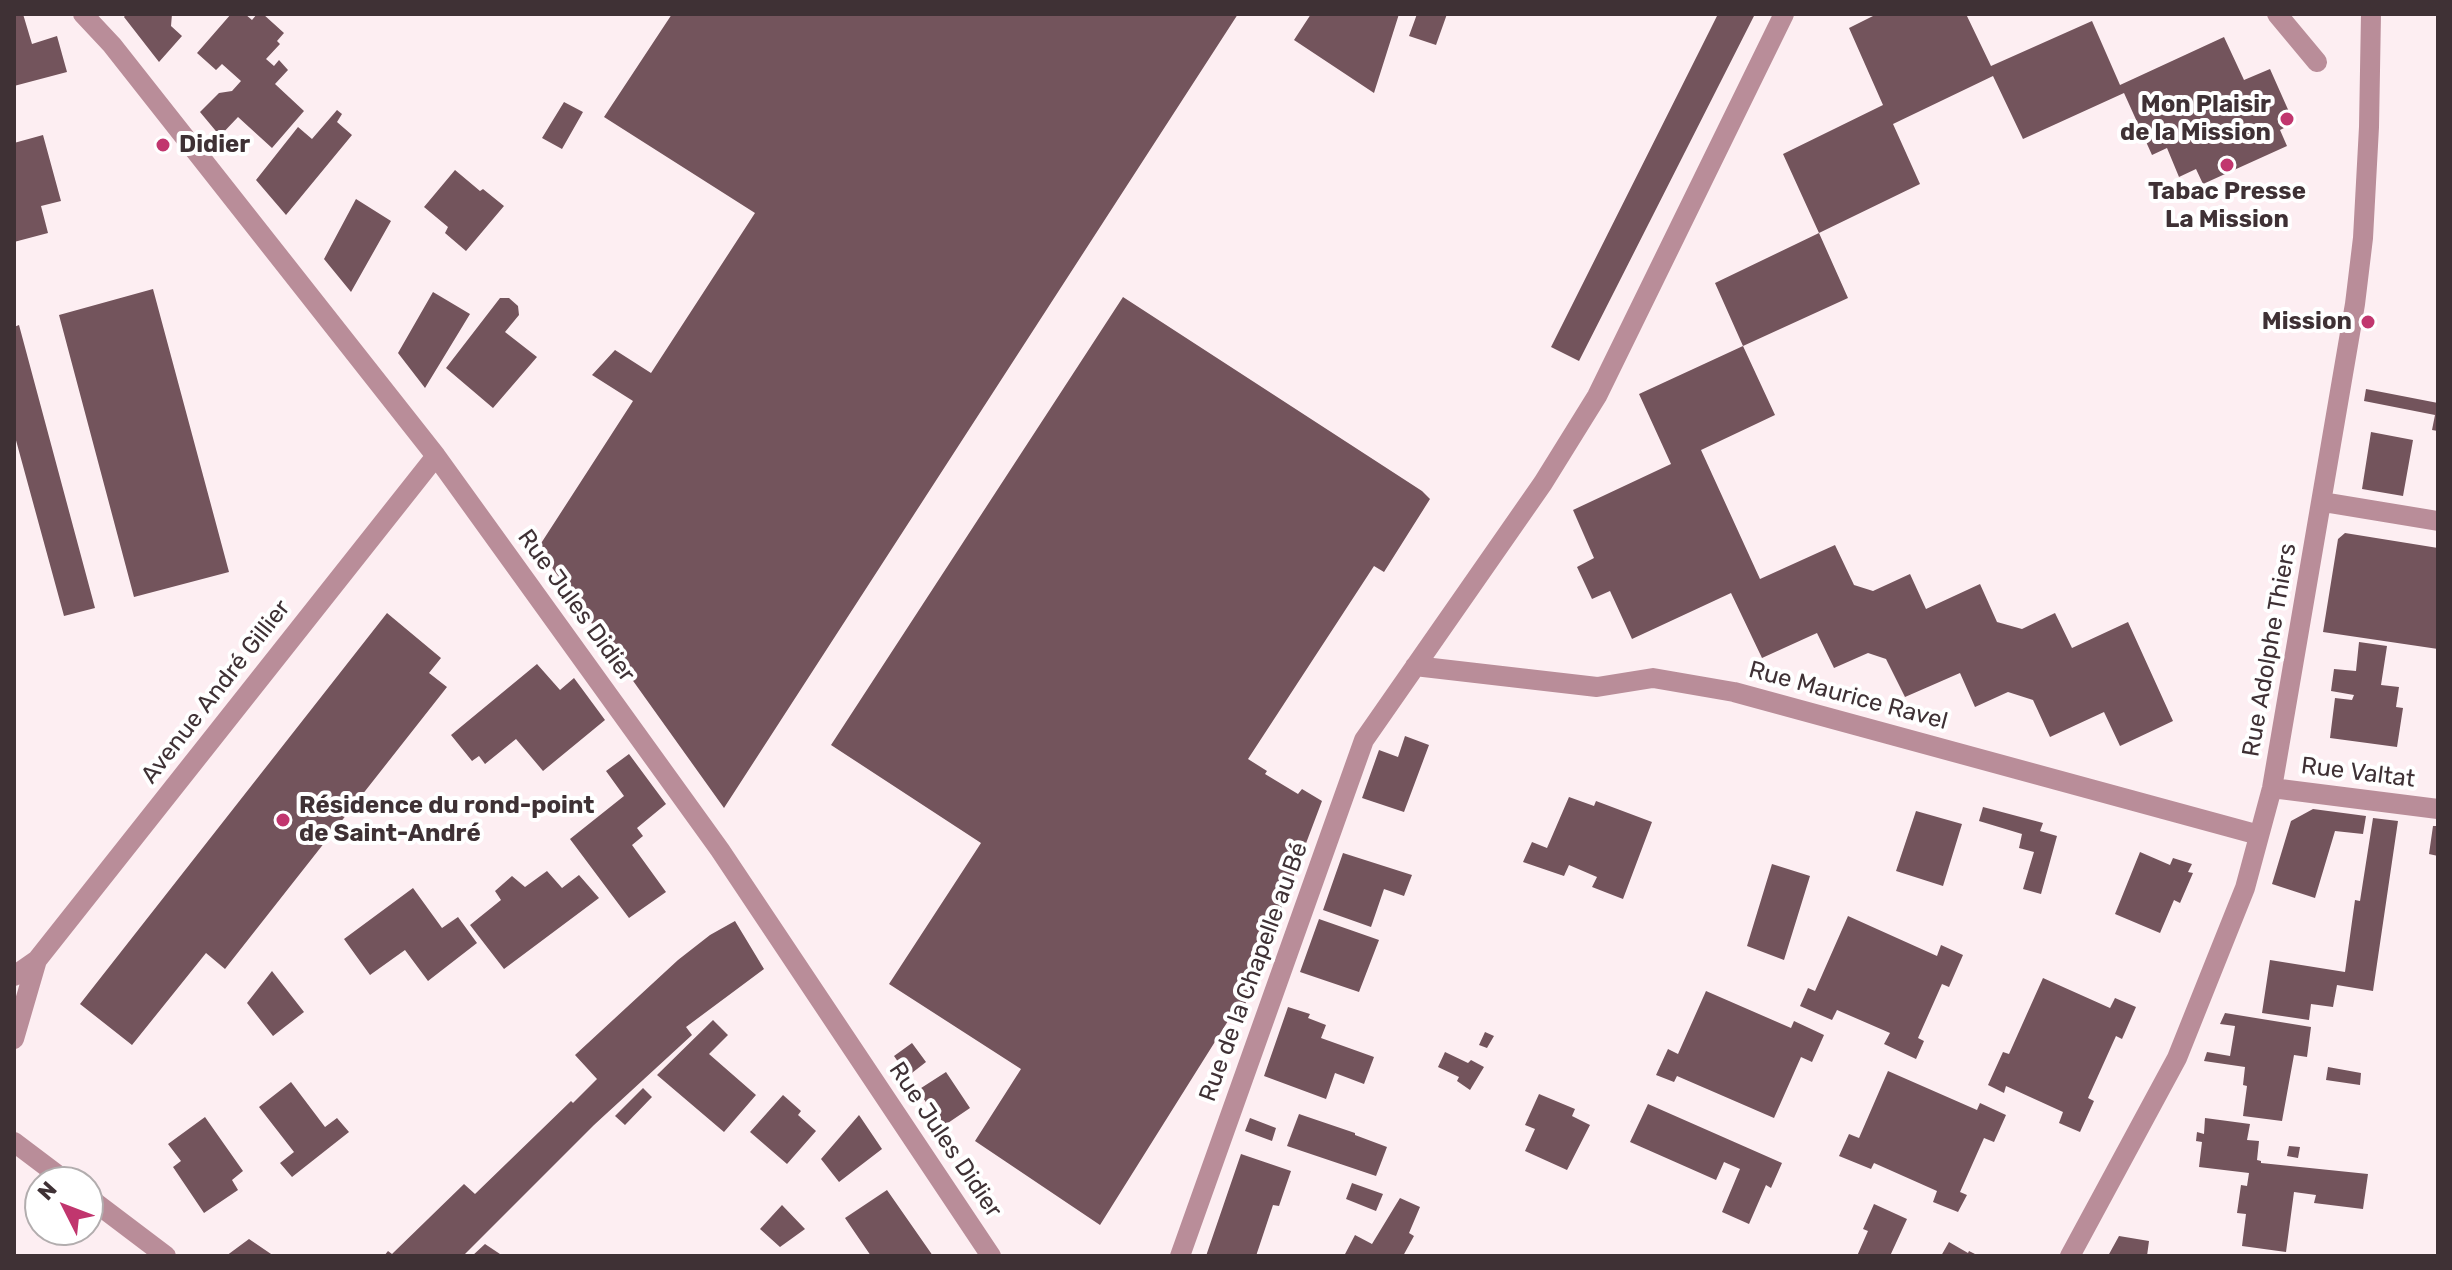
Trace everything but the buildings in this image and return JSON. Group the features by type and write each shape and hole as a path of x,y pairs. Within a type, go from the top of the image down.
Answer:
{"street":[{"name":"Rue Jules Didier","path":"83,14 112,45 436,456 720,850 991,1256"},
{"path":"1415,666 1543,483 1597,396 1784,14"},
{"path":"2277,14 2317,62"},
{"name":"Rue Adolphe Thiers","path":"2070,1256 2177,1058 2245,888 2272,788 2355,304 2363,238 2371,14"},
{"name":"Avenue André Gillier","path":"14,976 37,960 436,456"},
{"path":"2323,502 2438,521"},
{"name":"Rue de la Chapelle au Bé","path":"1180,1256 1364,740 1415,666"},
{"name":"Rue Maurice Ravel","path":"1415,666 1597,687 1653,678 1734,692 2259,835"},
{"name":"Rue Valtat","path":"2272,788 2438,809"},
{"name":"Avenue André Gillier","path":"14,1039 37,960"},
{"path":"14,1142 46,1166"},
{"path":"104,1209 166,1256"}],"place":[{"name":"Mon Plaisir de la Mission","path":"2287,119"},
{"name":"Didier","path":"163,145"},
{"name":"Tabac Presse La Mission","path":"2227,165"},
{"name":"Mission","path":"2368,322"},
{"name":"Résidence du rond-point de Saint-André","path":"283,820"}]}
